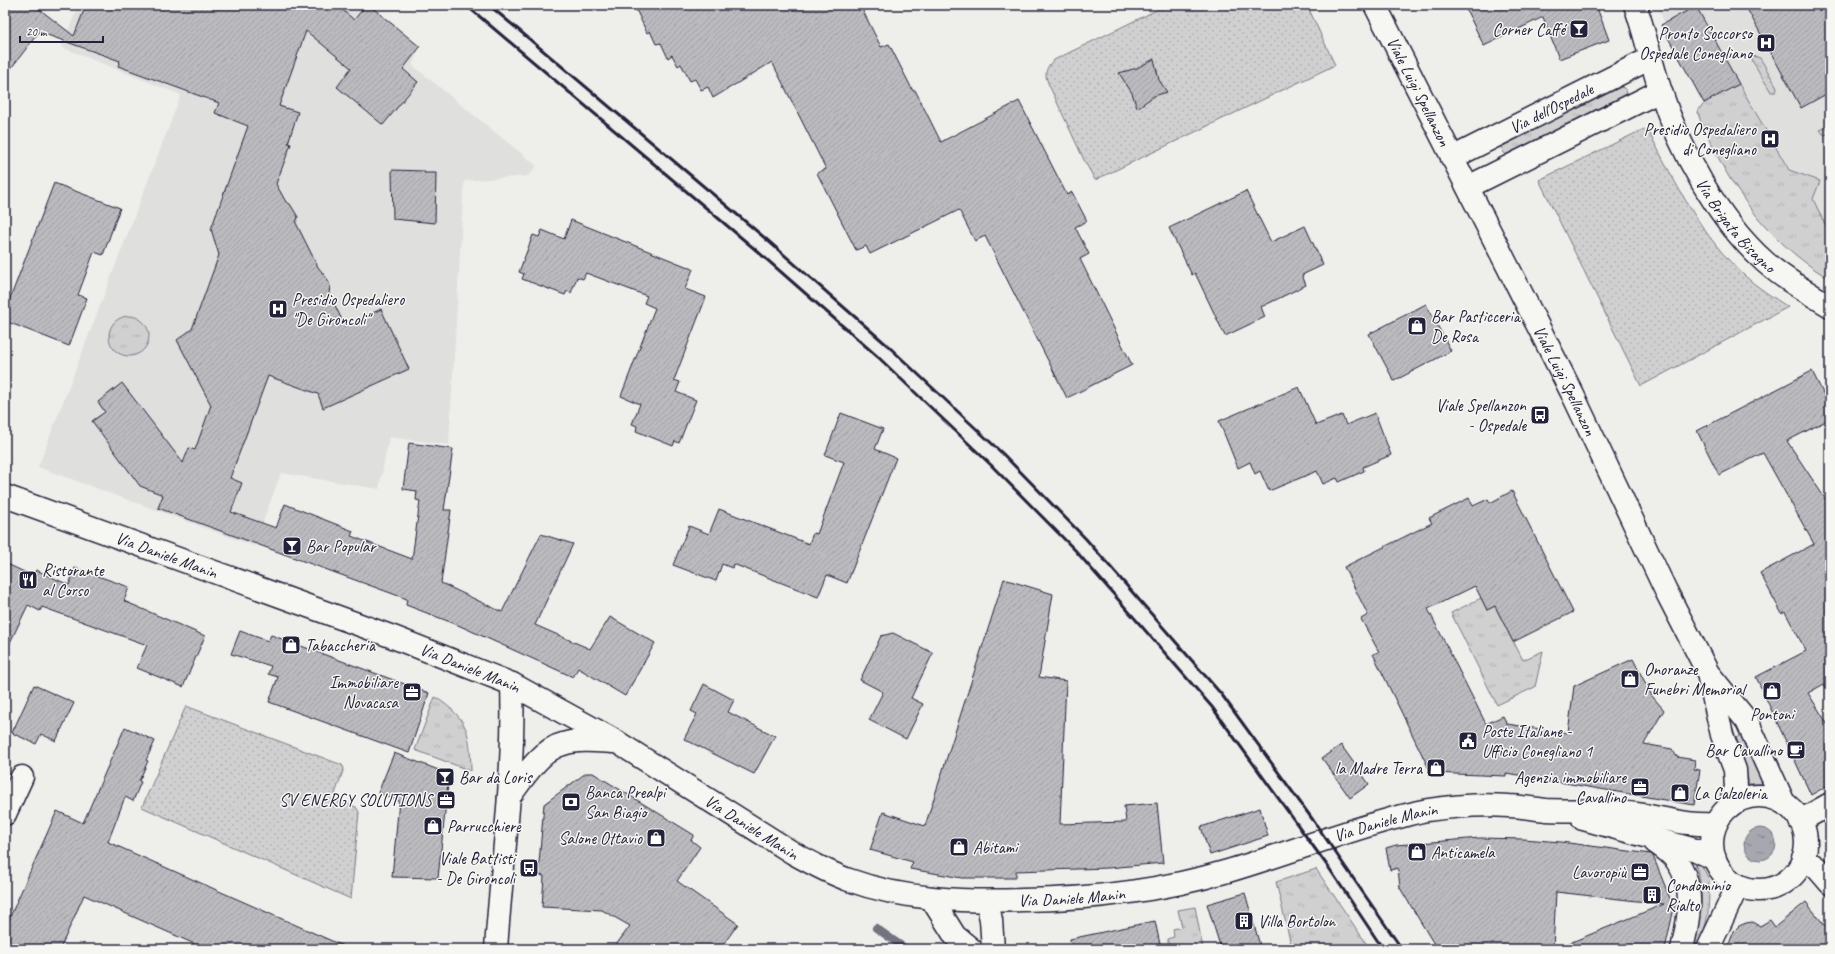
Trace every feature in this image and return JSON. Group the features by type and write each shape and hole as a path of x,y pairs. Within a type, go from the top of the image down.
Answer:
{"street":[{"name":"Viale Luigi Spellanzon","path":"1375,5 1574,395 1666,591 1708,673 1747,721 1784,804"},
{"name":"Via Brigata Bisagno","path":"1635,5 1660,91 1694,169 1708,192 1727,220 1745,242 1764,261 1784,277 1830,306"},
{"name":"Via dell'Ospedale","path":"1452,158 1651,58"},
{"name":"Via dell'Ospedale","path":"1468,187 1660,91"},
{"name":"Via Daniele Manin","path":"5,496 399,639 512,684 617,742 793,853 821,868 850,880 901,894 931,898 987,901 1084,898 1179,884 1230,871 1360,827 1426,810 1507,805 1543,810 1602,824 1696,850 1715,859"},
{"name":"Viale Luigi Spellanzon","path":"1708,673 1722,735 1735,770 1736,788 1722,816"},
{"path":"496,949 509,797 513,714 512,684"},
{"path":"509,797 540,758 561,744 584,740 617,742"},
{"path":"5,814 22,777"},
{"path":"1750,797 1773,798 1784,804 1793,811 1800,821 1806,839 1803,858 1795,873 1781,884 1772,888 1755,890 1738,885 1724,874 1715,859 1712,847 1713,835 1722,816 1738,801 1750,797"},
{"path":"1800,821 1830,804"},
{"name":"Via Daniele Manin","path":"1543,810 1602,810 1638,814 1697,825 1722,816"},
{"path":"1649,838 1676,859 1686,877 1690,901 1682,949"},
{"path":"1803,858 1817,868 1830,883"},
{"path":"1708,949 1738,885"},
{"path":"931,898 956,936 971,949"},
{"path":"987,901 991,920 993,949"}],"shaded area":[{"name":"Presidio Ospedaliero \"De Gironcoli\"","path":"79,5 369,5 420,47 412,65 537,166 528,176 464,181 449,445 389,437 379,489 281,473 254,546 38,467 181,95 61,47"},
{"name":"Presidio Ospedaliero di Conegliano","path":"1658,5 1830,5 1830,279 1803,261 1774,235 1759,220 1729,179 1699,117 1700,108 1704,103 1670,40"}],"green space":[{"path":"1167,5 1307,5 1335,65 1095,180 1048,83 1046,73 1049,65 1054,60"},
{"path":"1754,56 1760,58 1777,87 1776,92 1771,92 1753,62 1752,58"},
{"path":"1739,84 1789,170 1820,181 1813,199 1830,235 1830,279 1793,253 1760,220 1733,184 1721,164 1702,124 1698,112 1700,108 1710,99"},
{"path":"1621,87 1626,89 1625,95 1505,155 1501,147"},
{"path":"1830,126 1830,135 1823,134 1820,130"},
{"path":"1644,129 1650,134 1669,172 1691,210 1716,245 1750,280 1788,307 1641,386 1539,180"},
{"path":"129,316 140,319 146,325 149,336 146,347 140,353 129,356 118,353 112,347 109,336 112,325 118,319"},
{"path":"1481,598 1487,610 1495,606 1523,660 1543,651 1535,687 1497,705 1451,613"},
{"path":"435,697 455,712 465,728 470,746 471,771 415,750"},
{"path":"186,706 342,765 344,768 335,794 336,800 356,807 359,812 351,899 142,807"},
{"path":"1741,735 1764,784 1749,784 1742,752 1736,738"},
{"path":"1695,864 1702,866 1709,879 1708,914 1700,949 1692,948 1701,906 1701,886"},
{"path":"1316,869 1370,949 1292,949 1276,882"},
{"path":"1195,907 1203,949 1170,949 1167,939 1174,937 1173,929 1182,927 1178,910"}],"water":[{"path":"1757,828 1763,828 1773,835 1776,844 1775,850 1769,857 1763,860 1757,860 1747,853 1744,847 1744,841 1751,831"}],"building":[{"path":"5,5 34,5 74,36 86,5 337,5 354,20 366,5 369,5 420,47 403,69 418,82 383,125 337,87 351,68 306,31 279,106 298,112 288,143 291,144 276,184 286,202 290,204 298,217 296,223 318,267 328,280 330,286 329,293 345,326 381,309 409,369 323,408 318,394 268,376 230,478 242,483 231,512 276,528 285,504 353,531 351,536 412,559 420,501 416,500 417,491 403,489 409,443 453,449 444,510 451,510 441,583 502,612 541,534 573,544 535,625 590,649 610,617 655,643 625,696 578,668 573,677 458,625 406,605 407,599 158,508 163,495 140,486 92,421 105,412 98,402 122,383 183,463 189,448 195,450 211,405 177,340 192,329 219,255 211,229 248,126 215,113 219,103 118,66 120,61 39,32 5,76"},
{"path":"634,5 860,5 881,47 889,44 913,91 915,90 941,142 1019,101 1067,195 1072,192 1087,221 1075,227 1089,254 1080,259 1132,365 1067,398 985,236 975,241 959,210 870,254 866,246 856,250 817,173 826,169 772,62 713,98 708,87 701,90 695,79 690,81 681,64 678,66 672,55 668,58 661,43 656,44 650,31 647,33"},
{"path":"1464,5 1596,5 1609,40 1559,59 1543,17 1484,46"},
{"path":"1745,5 1830,5 1830,92 1801,108"},
{"path":"1696,6 1739,84 1704,103 1661,25"},
{"path":"1154,59 1159,80 1167,92 1154,96 1137,108 1132,93 1119,73 1137,68"},
{"path":"392,170 436,173 435,223 393,219"},
{"path":"54,183 120,208 103,255 94,252 78,295 87,298 69,346 5,321 5,312"},
{"path":"1246,191 1271,242 1305,226 1323,265 1302,275 1306,285 1261,307 1265,317 1225,336 1195,273 1192,275 1169,228"},
{"path":"571,220 693,269 685,289 706,297 674,380 680,382 676,392 696,400 679,443 675,441 673,446 636,431 637,426 632,424 640,404 621,396 655,308 644,303 647,296 586,273 583,279 577,277 571,293 567,291 565,295 522,279 524,274 519,272 533,235 539,237 542,230 564,239"},
{"path":"1426,304 1451,351 1394,381 1369,334"},
{"path":"1812,371 1830,407 1830,419 1787,441 1830,506 1830,694 1824,684 1808,693 1830,728 1830,784 1811,795 1756,677 1806,651 1785,612 1782,614 1760,573 1814,544 1763,453 1719,475 1697,431"},
{"path":"1299,387 1316,425 1342,415 1346,425 1375,413 1391,455 1363,467 1364,471 1339,482 1337,478 1323,484 1317,471 1269,491 1260,471 1255,474 1250,462 1238,468 1219,421"},
{"path":"841,413 883,429 875,449 896,458 847,583 827,575 818,597 733,564 732,568 722,564 716,581 673,565 689,526 709,534 719,509 809,544 813,533 817,534 844,462 825,455"},
{"path":"1512,491 1573,612 1513,642 1495,606 1487,610 1475,586 1428,609 1486,724 1503,716 1507,724 1568,733 1574,686 1633,659 1652,696 1664,710 1644,744 1672,749 1677,757 1695,760 1694,769 1700,770 1694,805 1506,773 1506,776 1431,773 1373,654 1379,652 1361,619 1368,615 1344,567 1432,523 1429,518 1469,498 1473,506 1488,499 1490,503"},
{"path":"5,563 33,576 36,570 69,585 75,568 129,587 124,601 205,636 183,687 137,668 147,645 42,607 40,611 28,605 5,653"},
{"path":"1004,579 1053,594 1039,677 1066,681 1060,824 1126,822 1124,806 1157,803 1163,863 1108,868 1016,871 1016,878 962,878 910,869 913,862 870,850 883,812 925,826"},
{"path":"240,631 268,641 271,635 429,693 409,753 269,702 278,677 268,674 271,666 231,654"},
{"path":"893,633 933,653 911,698 923,704 906,739 869,720 883,692 860,680 881,636"},
{"path":"704,684 734,700 728,712 775,736 754,774 684,739 697,714 691,711"},
{"path":"34,685 74,703 56,741 41,734 36,744 12,733"},
{"path":"125,727 155,741 146,760 148,761 139,781 141,782 133,801 125,797 108,842 350,949 206,949 84,895 60,949 5,949 5,928 57,811 83,823"},
{"path":"1341,745 1369,784 1350,798 1322,758"},
{"path":"394,753 449,774 438,878 392,877 399,801 378,793"},
{"path":"586,773 593,773 694,835 691,840 700,847 677,881 738,924 720,949 613,949 630,926 602,910 542,907 544,876 538,875 544,804"},
{"path":"1260,808 1268,836 1210,855 1201,827"},
{"path":"1480,838 1561,842 1651,854 1671,901 1676,899 1665,949 1555,949 1664,904 1556,892 1553,949 1437,949 1400,888 1398,868 1390,870 1386,848 1396,845"},
{"name":"Villa Bortolon","path":"1245,893 1261,949 1221,949 1207,904"},
{"path":"1806,902 1830,932 1830,949 1727,949 1734,931 1739,926 1753,922 1760,926 1770,920 1775,927"},
{"path":"1155,921 1161,949 1071,949 1070,939"}],"waterway":[{"path":"876,928 906,949"}],"railway":[{"path":"466,5 757,251 878,357 991,465 1075,550 1212,707 1329,868 1383,949"},
{"path":"489,5 766,239 887,345 1003,454 1086,539 1222,695 1313,820 1402,949"}],"place":[{"name":"Corner Caffé","path":"1579,29"},
{"name":"Pronto Soccorso Ospedale Conegliano","path":"1766,43"},
{"name":"Presidio Ospedaliero di Conegliano","path":"1770,139"},
{"name":"Presidio Ospedaliero \"De Gironcoli\"","path":"278,309"},
{"name":"Bar Pasticceria De Rosa","path":"1417,326"},
{"name":"Viale Spellanzon - Ospedale","path":"1540,415"},
{"name":"Bar Popular","path":"292,546"},
{"name":"Ristorante al Corso","path":"28,580"},
{"name":"Tabaccheria","path":"291,645"},
{"name":"Onoranze Funebri Memorial","path":"1630,679"},
{"name":"Pontoni","path":"1772,691"},
{"name":"Immobiliare Novacasa","path":"412,692"},
{"name":"Poste Italiane - Ufficio Conegliano 1","path":"1468,741"},
{"name":"Bar Cavallino","path":"1796,750"},
{"name":"la Madre Terra","path":"1436,768"},
{"name":"Bar da Loris","path":"445,777"},
{"name":"Agenzia immobiliare Cavallino","path":"1640,787"},
{"name":"La Calzoleria","path":"1680,793"},
{"name":"SV ENERGY SOLUTIONS","path":"446,800"},
{"name":"Banca Prealpi San Biagio","path":"571,802"},
{"name":"Parrucchiere","path":"433,826"},
{"name":"Salone Ottavio","path":"656,838"},
{"name":"Abitami","path":"959,847"},
{"name":"Anticamela","path":"1417,852"},
{"name":"Viale Battisti - De Gironcoli","path":"529,868"},
{"name":"Lavoropiù","path":"1640,872"},
{"name":"Condominio Rialto","path":"1652,895"},
{"name":"Villa Bortolon","path":"1244,921"}]}
